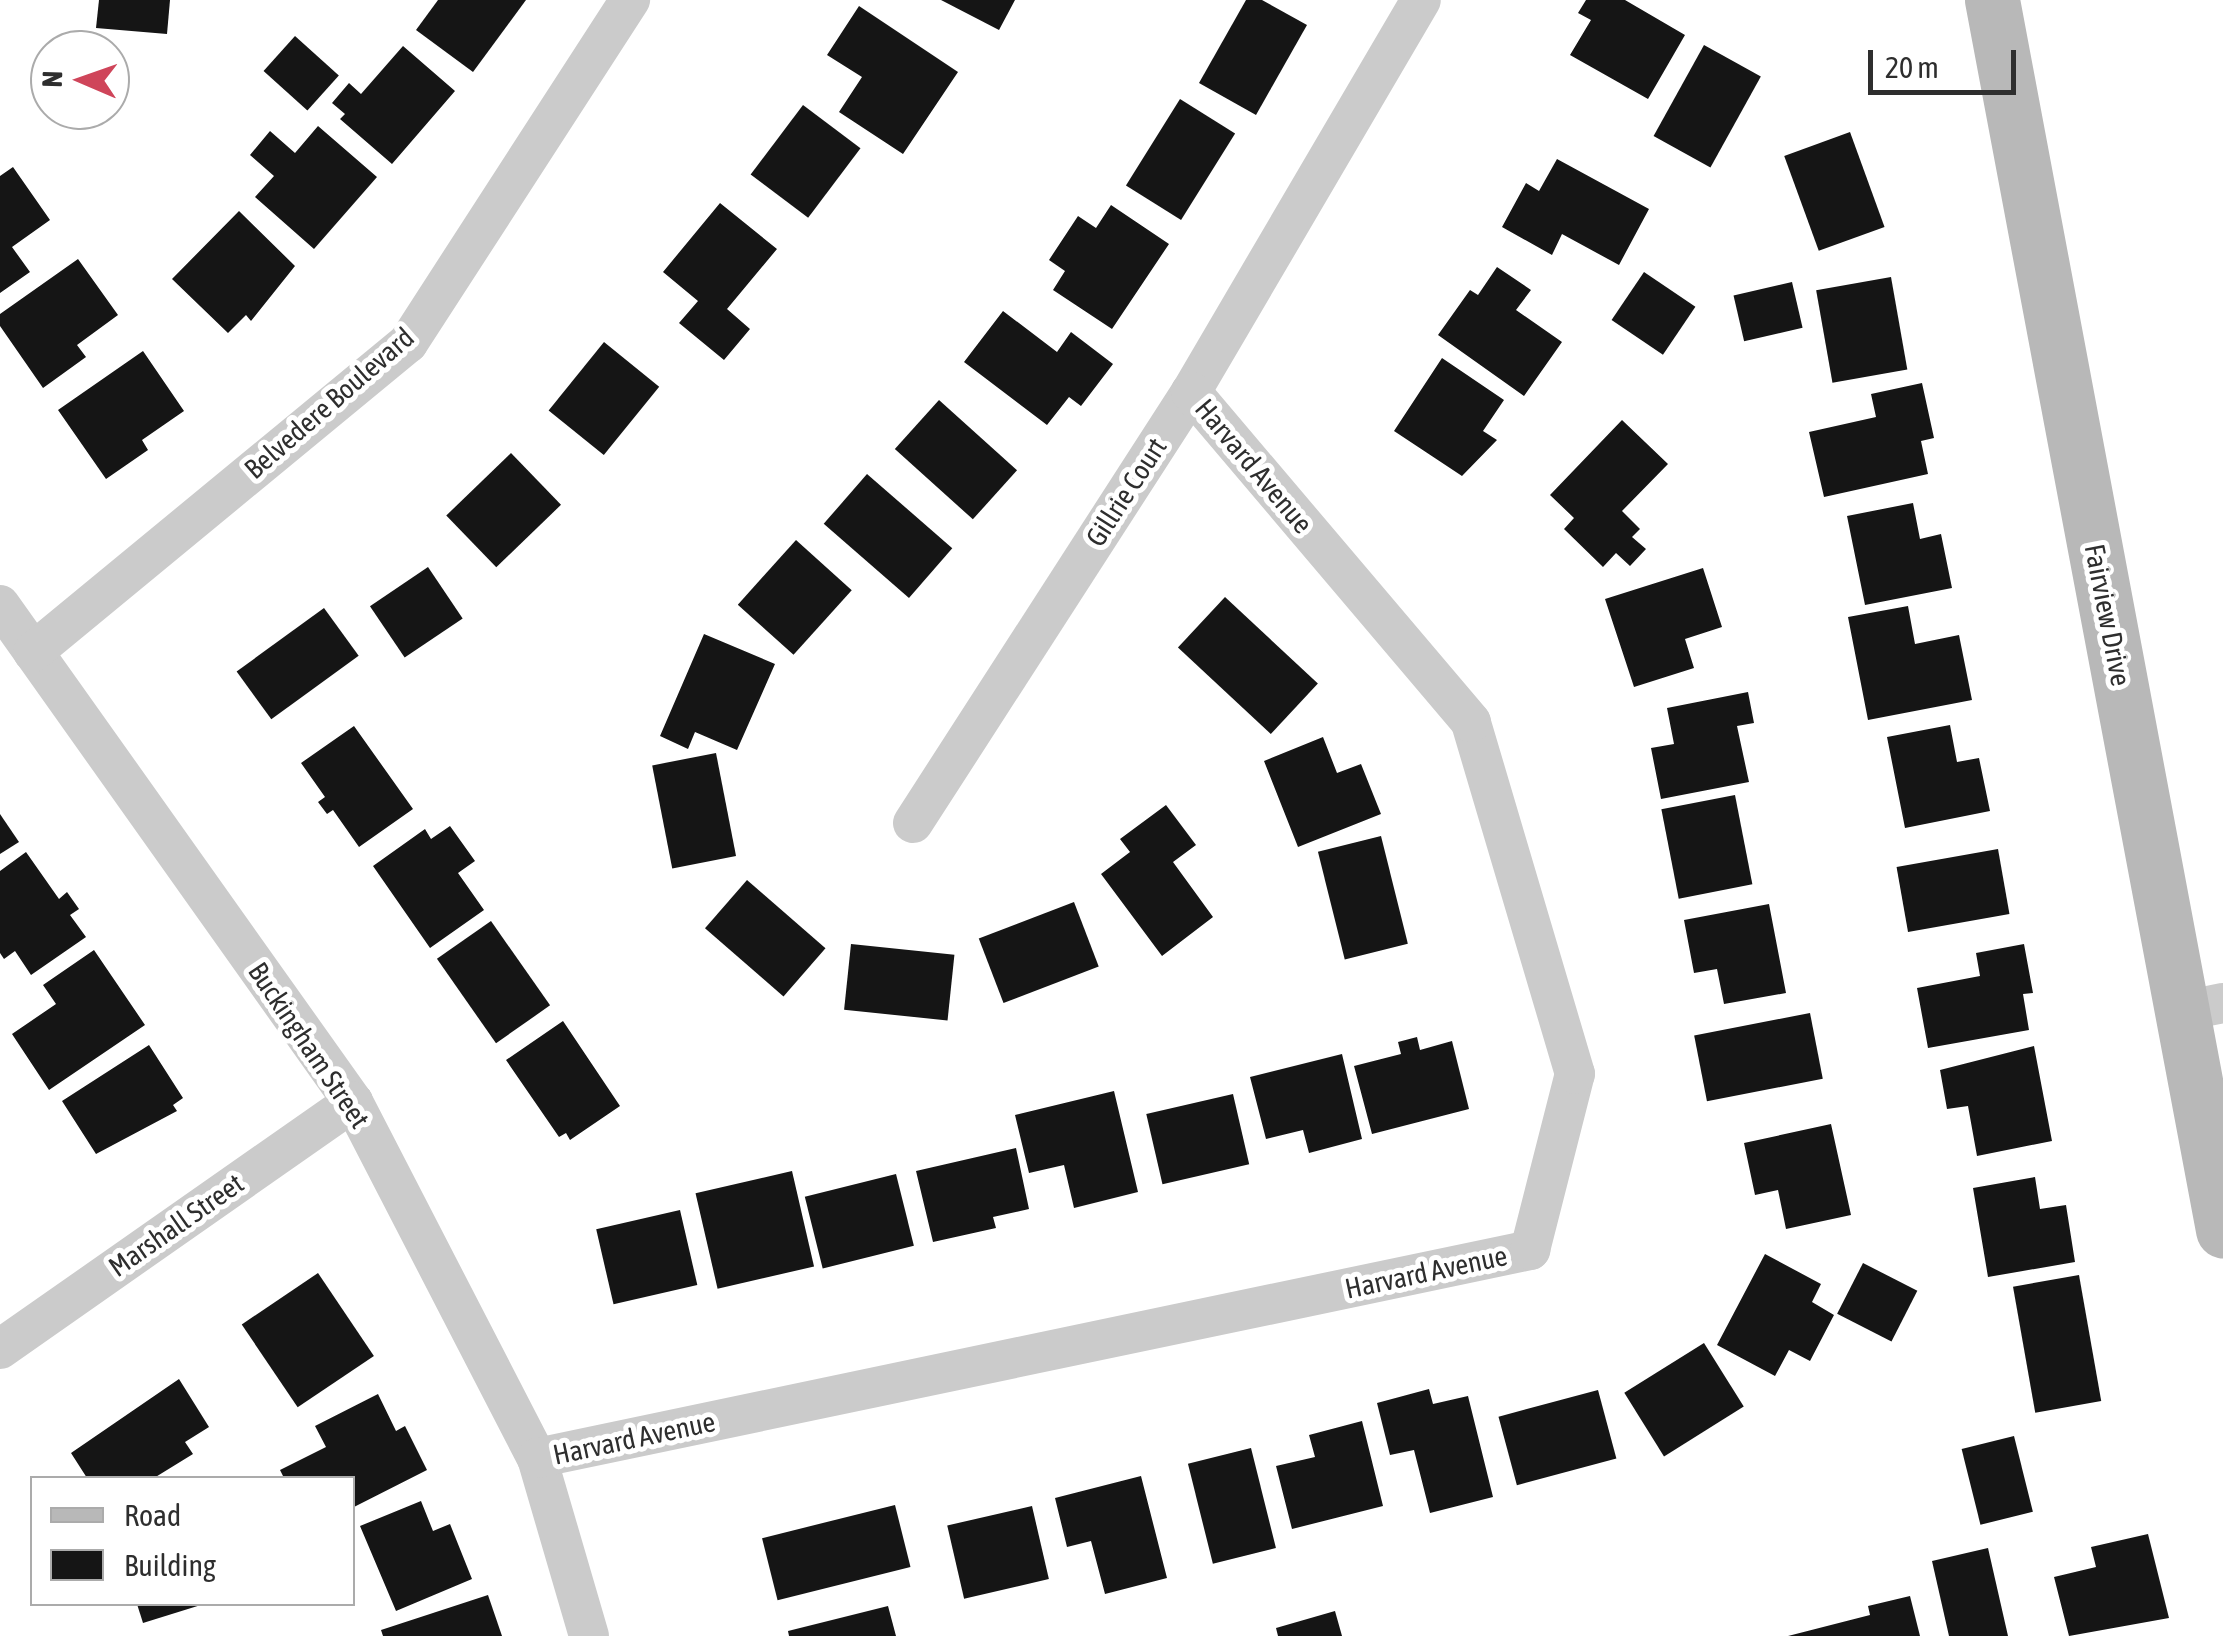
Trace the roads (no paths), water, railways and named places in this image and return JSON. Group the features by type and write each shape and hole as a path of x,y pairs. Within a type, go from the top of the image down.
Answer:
{"main road":[{"name":"Fairview Drive","path":"1992,0 2203,1007 2223,1230"}],"street":[{"name":"Belvedere Boulevard","path":"33,652 408,343 630,0"},
{"name":"Gillrie Court","path":"913,823 1190,392 1421,0"},
{"name":"Harvard Avenue","path":"538,1458 1530,1250 1575,1074 1472,722 1190,392"},
{"name":"Buckingham Street","path":"0,605 353,1102 538,1458 589,1636"},
{"name":"Marshall Street","path":"0,1348 353,1102"}]}
